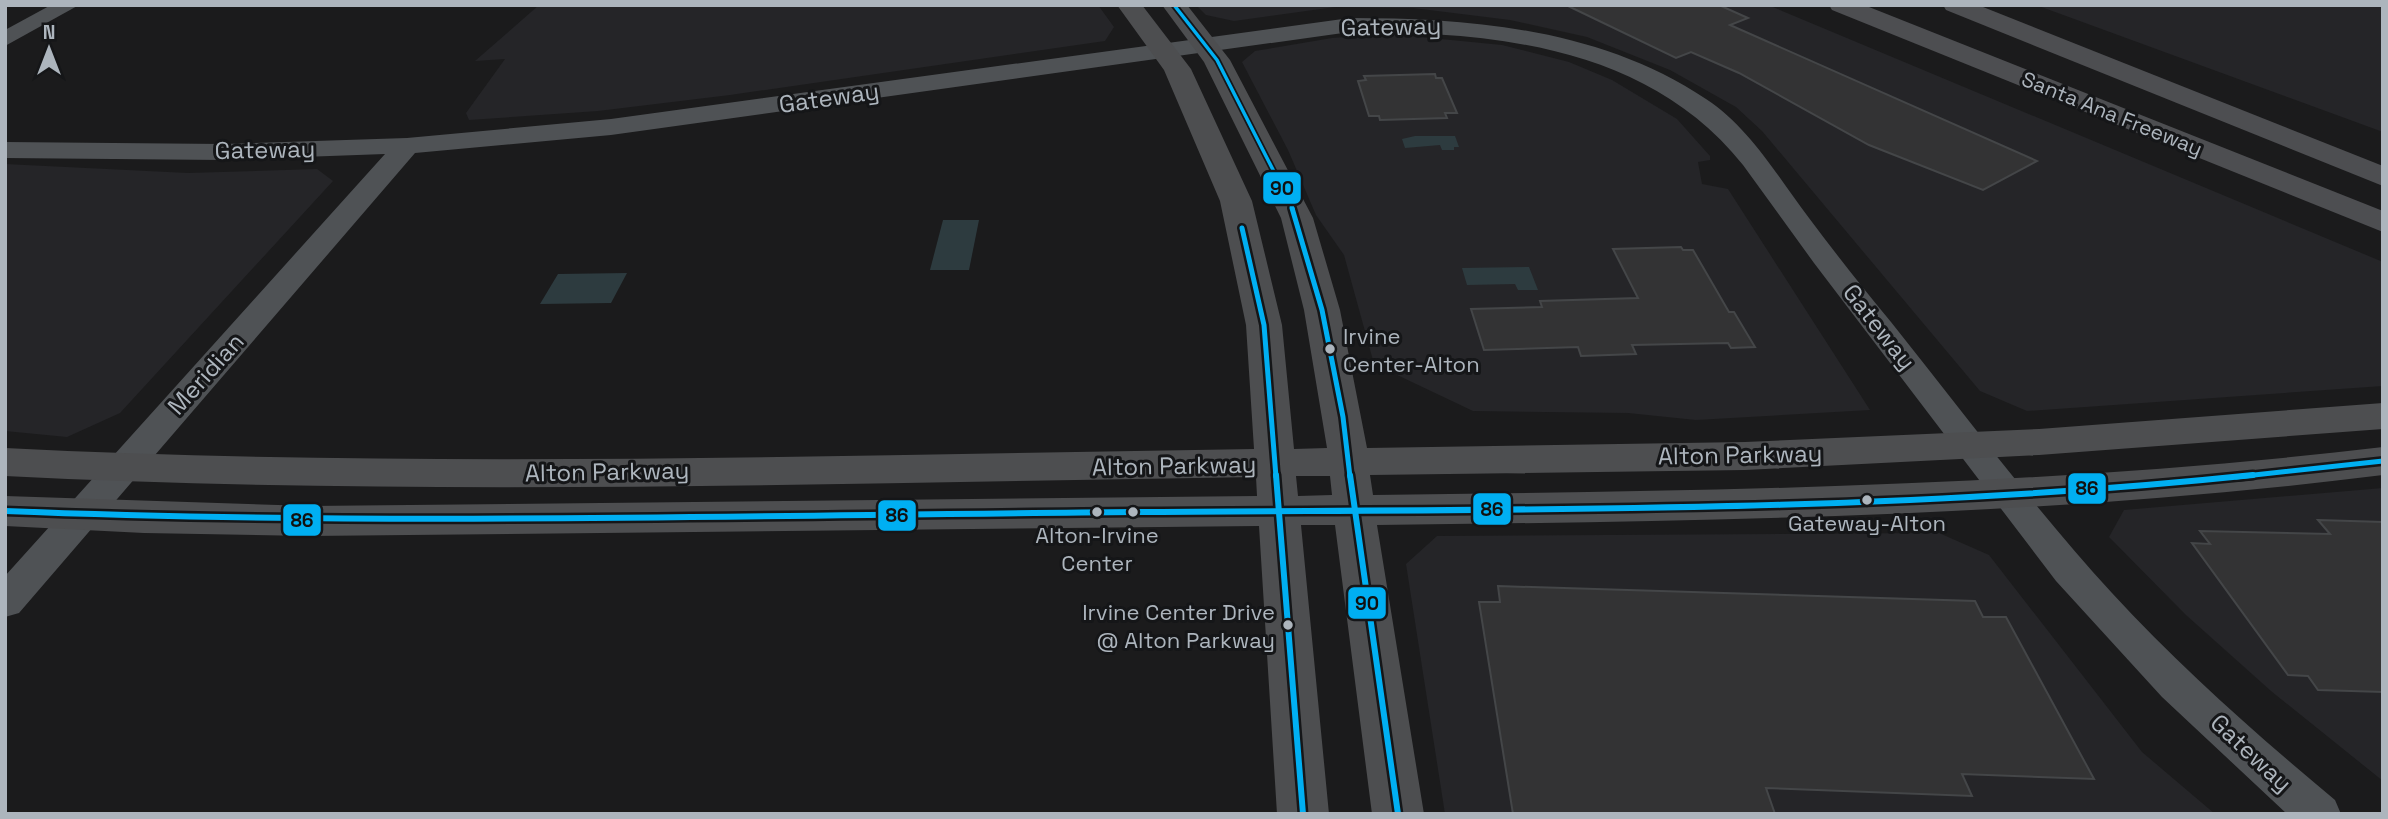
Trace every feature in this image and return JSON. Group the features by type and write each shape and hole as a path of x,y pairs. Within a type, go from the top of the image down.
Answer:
{"highway":[{"name":"Santa Ana Freeway","path":"1841,5 2383,222"},
{"name":"Santa Ana Freeway","path":"1955,5 2227,116 2383,175"},
{"path":"1968,5 2383,150"}],"main road":[{"path":"1129,5 1165,51 1182,79 1236,201 1264,326 1303,814"},
{"path":"1174,5 1206,45 1258,137 1297,218 1330,347 1398,814"},
{"name":"Alton Parkway","path":"5,462 301,474 452,475 1745,456 2207,431 2383,416"},
{"name":"Alton Parkway","path":"5,511 336,520 1761,505 2012,495 2227,479 2383,461"}],"street":[{"path":"5,39 68,5"},
{"name":"Gateway","path":"5,150 223,152 407,146 611,127 1350,25 1407,24 1477,29 1588,53 1680,93 1714,118 1752,160 1972,445 2133,641 2264,768 2319,814"},
{"name":"Meridian","path":"5,602 407,146"}],"shaded area":[{"path":"539,5 1098,5 1114,27 1105,41 730,95 598,111 469,120 466,113 505,59 475,61"},
{"path":"1196,5 1768,5 2383,262 2383,386 2027,411 1980,391 1762,131 1736,107 1670,70 1587,37 1510,20 1413,8 1335,7 1234,21 1206,15"},
{"path":"2036,5 2383,5 2383,132"},
{"path":"1390,34 1502,45 1569,62 1612,80 1677,119 1710,156 1710,160 1698,162 1702,184 1728,189 1870,410 1696,420 1628,413 1473,411 1374,364 1344,255 1316,215 1288,150 1242,62 1255,51 1332,38"},
{"path":"1415,136 1455,136 1459,147 1454,147 1454,150 1442,150 1440,145 1405,148 1402,139"},
{"path":"5,164 188,173 317,169 333,181 120,413 67,437 5,431"},
{"path":"943,220 979,220 969,270 930,270"},
{"path":"1529,267 1538,290 1518,290 1515,284 1467,285 1462,268"},
{"path":"627,273 611,303 540,304 558,274"},
{"path":"2383,488 2383,781 2271,691 2186,615 2109,537 2124,510"},
{"path":"1939,533 1989,555 2142,752 2215,814 1445,814 1406,564 1437,536"}],"building":[{"path":"1566,5 1719,5 1748,18 1730,25 2037,161 1983,190 1869,145 1739,73 1691,52 1676,58"},
{"path":"1435,74 1436,78 1442,78 1457,113 1445,113 1447,118 1380,120 1379,116 1369,116 1358,81 1366,80 1364,76"},
{"path":"1681,247 1683,250 1693,250 1729,312 1734,312 1755,347 1731,348 1728,343 1632,345 1636,354 1581,356 1578,347 1484,350 1471,309 1542,307 1540,301 1638,298 1613,249"},
{"path":"2318,520 2383,522 2383,692 2318,690 2308,676 2288,675 2192,543 2210,544 2200,531 2330,534"},
{"path":"1498,586 1975,601 1983,617 2006,617 2094,779 1962,774 1972,796 1766,788 1775,814 1513,814 1479,602 1500,602"}],"transit line":[{"name":"90","path":"1174,5 1217,60 1297,218 1322,310 1343,417 1359,552 1398,814"},
{"name":"90","path":"1242,228 1264,325 1303,814"},
{"name":"86","path":"5,511 145,517 426,521 1600,508 2070,490 2227,478 2383,461"}],"place":[{"name":"Irvine Center-Alton","path":"1330,349"},
{"name":"Gateway-Alton","path":"1867,500"},
{"name":"Alton-Irvine Center","path":"1097,512"},
{"name":"Irvine Center Drive @ Alton Parkway","path":"1288,625"}]}
